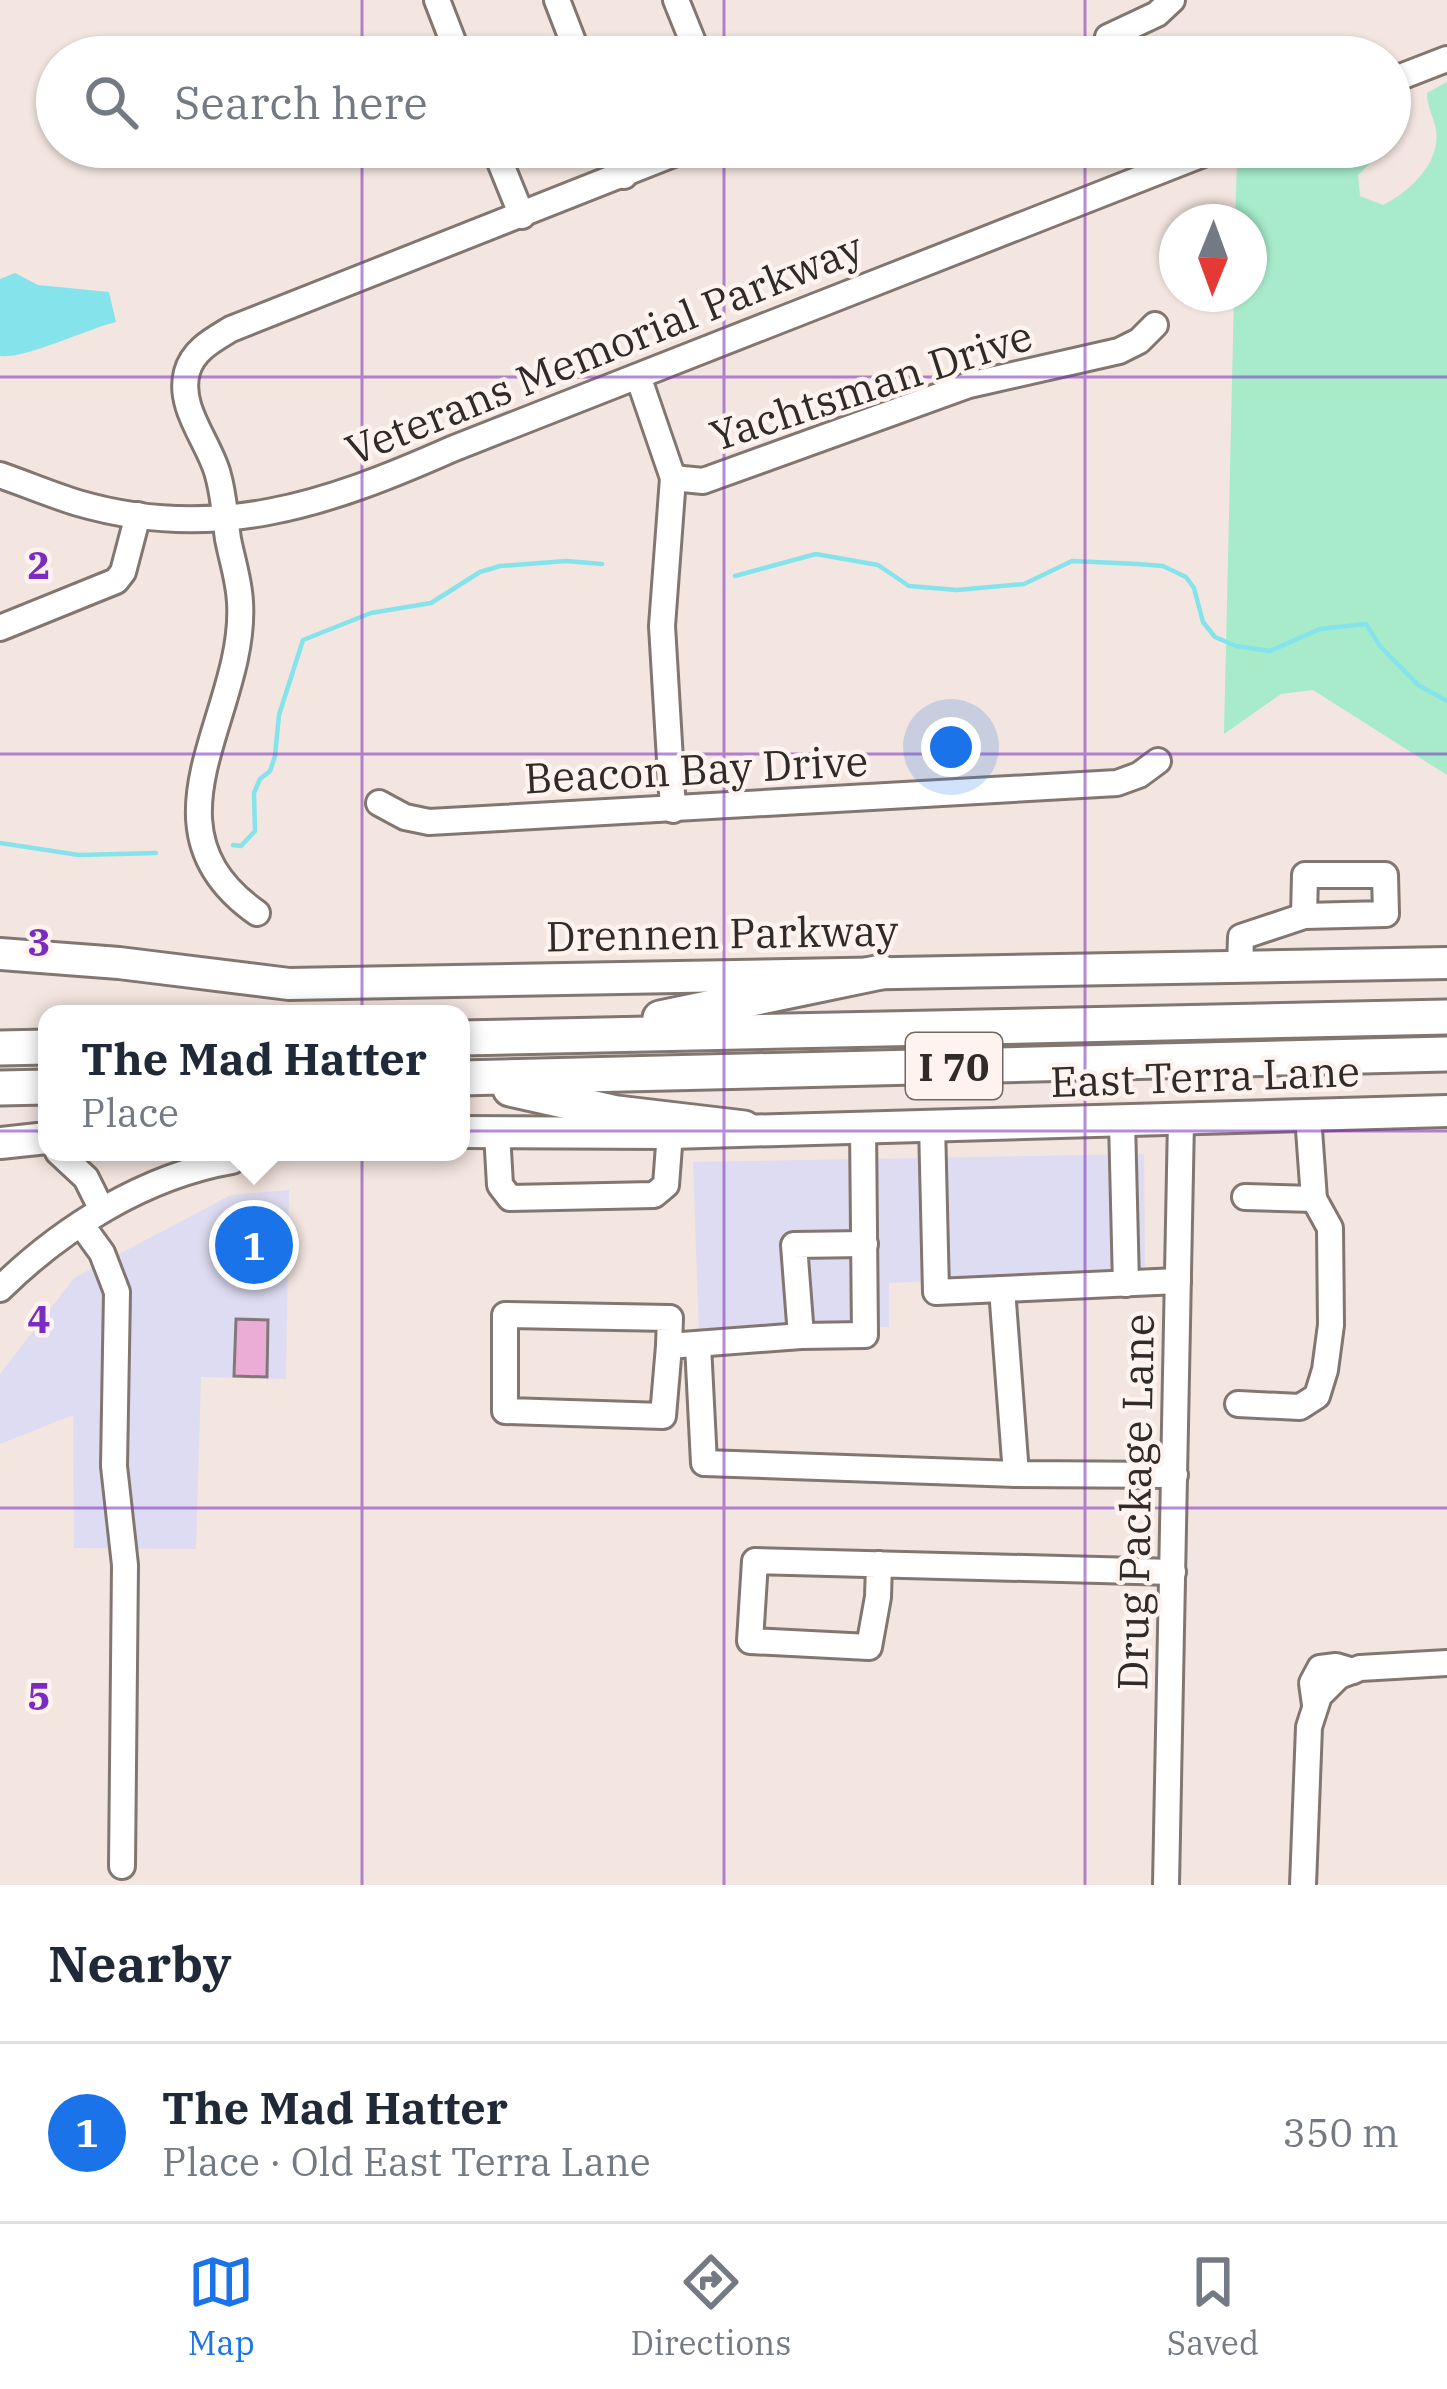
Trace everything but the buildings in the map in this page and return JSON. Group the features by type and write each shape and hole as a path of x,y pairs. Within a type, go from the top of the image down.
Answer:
{"highway":[{"path":"564,1036 881,972"},
{"name":"I 70","path":"470,1038 1447,1017"},
{"path":"0,1048 38,1047"},
{"name":"I 70","path":"470,1078 1447,1054"},
{"path":"470,1080 616,1113 744,1128"},
{"path":"0,1088 38,1087"}],"main road":[{"name":"Drennen Parkway","path":"0,954 289,984 1447,963"},
{"name":"East Terra Lane","path":"470,1132 670,1133 1447,1111"},
{"path":"0,1143 38,1144"}],"street":[{"path":"436,0 451,36"},
{"path":"556,0 571,36"},
{"path":"1110,36 1157,14 1172,0"},
{"path":"680,4 691,36"},
{"path":"1411,73 1447,58"},
{"path":"503,168 522,216"},
{"path":"622,168 625,176"},
{"path":"257,913 218,878 201,838 196,809 240,632 239,584 218,470 186,394 185,376 192,358 231,329 643,168"},
{"name":"Veterans Memorial Parkway","path":"0,475 81,503 138,515 226,519 294,508 360,490 452,449 1167,168"},
{"name":"Yachtsman Drive","path":"673,478 703,482 969,385 1119,351 1139,341 1155,325"},
{"path":"639,379 673,478 663,674 673,810"},
{"path":"0,628 116,581 123,572 138,515"},
{"name":"Beacon Bay Drive","path":"379,803 405,817 430,822 673,810 1118,784 1158,761"},
{"path":"1240,967 1241,937 1304,916"},
{"path":"1238,1404 1300,1407 1317,1396 1325,1370 1330,1228 1314,1199 1308,1115"},
{"name":"Drug Package Lane","path":"1166,1885 1180,1120"},
{"path":"1122,1121 1126,1284"},
{"path":"932,1124 936,1292 1178,1281"},
{"path":"669,1346 865,1335 863,1126"},
{"path":"496,1133 500,1185 510,1198 655,1195 666,1185 670,1133"},
{"path":"66,1161 86,1178"},
{"path":"89,1161 86,1178 92,1217 117,1292 114,1466 124,1565 122,1866"},
{"path":"0,1289 92,1217 187,1172 232,1161"},
{"path":"1245,1197 1314,1199"},
{"path":"801,1336 794,1245 865,1244"},
{"path":"1001,1289 1016,1474"},
{"path":"505,1315 670,1318 669,1346 663,1416 505,1411 505,1315"},
{"path":"698,1345 704,1463 1016,1474 1175,1474"},
{"path":"879,1564 869,1647 750,1641 754,1561 879,1564 1173,1572"},
{"path":"1303,1885 1309,1727 1317,1700 1312,1683 1320,1668 1353,1671 1447,1663"}],"shaded area":[{"path":"1144,1154 1145,1273 889,1283 889,1327 699,1334 693,1162"},
{"path":"289,1190 286,1379 201,1377 196,1549 74,1548 73,1415 0,1444 0,1374 74,1278 231,1195"}],"green space":[{"path":"1447,82 1447,775 1313,690 1281,694 1224,734 1234,312 1267,312 1267,204 1236,204 1237,168 1365,168 1358,175 1360,196 1383,205 1413,184 1433,154 1436,130 1427,93"}],"water":[{"path":"15,273 38,285 109,292 116,322 0,356 0,279"}],"waterway":[{"path":"735,576 816,554 878,565 909,586 957,590 1024,584 1072,561 1163,566 1186,577 1203,622 1215,637 1270,651 1320,629 1366,624 1380,646 1418,685 1447,701"},
{"path":"233,845 241,846 255,831 254,793 275,756 279,715 303,640 371,613 431,603 480,572 500,566 566,561 602,564"},
{"path":"0,843 79,855 156,853"}],"place":[{"name":"The Mad Hatter","path":"254,1245"}]}
